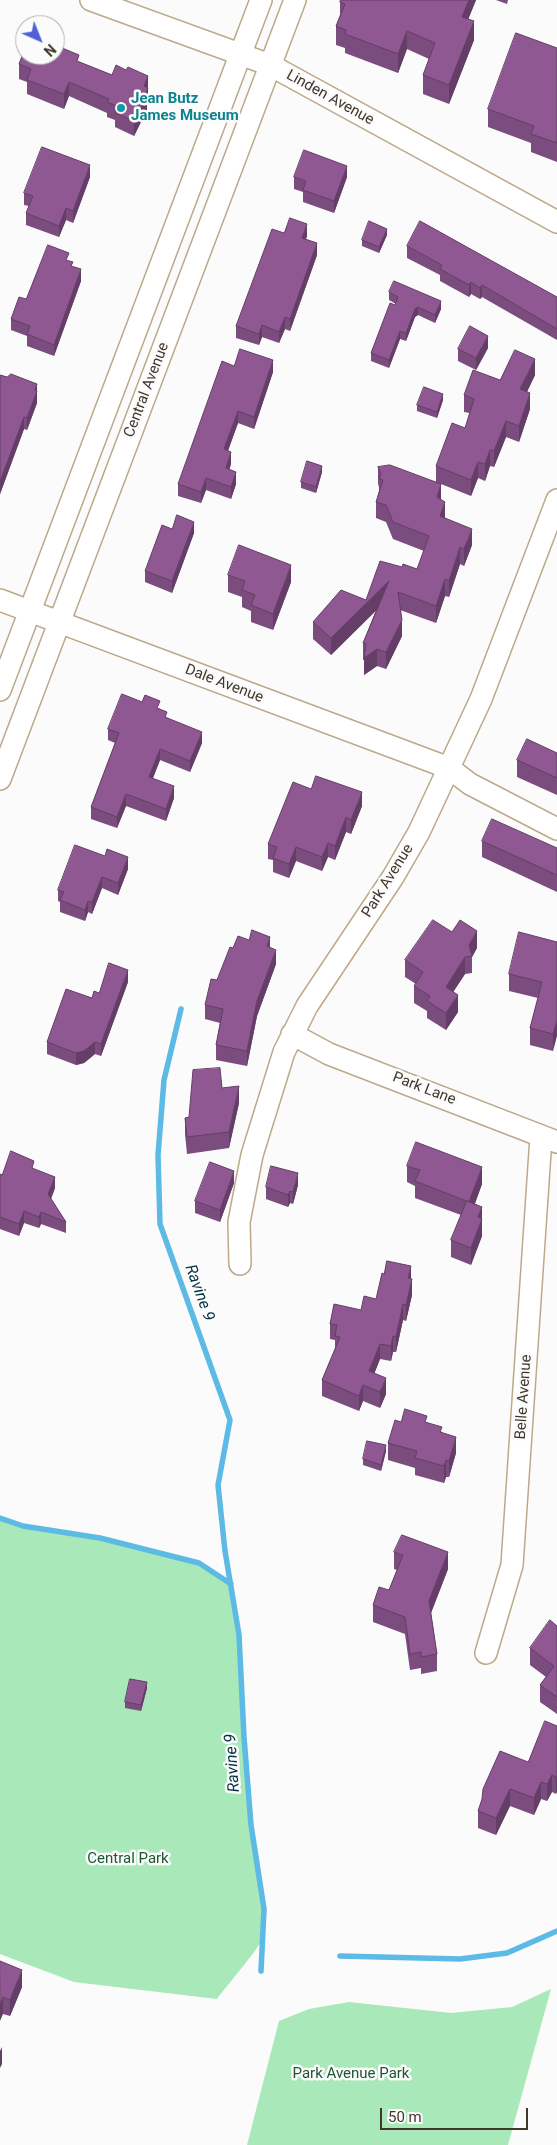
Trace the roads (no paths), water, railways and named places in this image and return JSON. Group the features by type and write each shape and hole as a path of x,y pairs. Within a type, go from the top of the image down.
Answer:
{"street":[{"name":"Linden Avenue","path":"91,0 270,65 557,222"},
{"name":"Central Avenue","path":"0,690 260,0"},
{"name":"Central Avenue","path":"0,779 295,0"},
{"name":"Park Avenue","path":"240,1264 239,1222 252,1156 284,1052 307,1006 393,877 419,832 481,699 557,500"},
{"name":"Dale Avenue","path":"0,600 448,768 470,784 557,829"},
{"name":"Park Lane","path":"292,1034 329,1054 461,1103 549,1139"},
{"name":"Belle Avenue","path":"486,1653 512,1565 549,1139"}],"waterway":[{"name":"Ravine 9","path":"181,1009 164,1080 158,1155 160,1224 230,1420 218,1485 225,1551 239,1635 251,1825 264,1909 261,1971"},
{"name":"Ravine 9","path":"0,1518 23,1526 100,1538 199,1563 231,1584"},
{"name":"Ravine 9","path":"340,1956 460,1959 507,1953 557,1931"}],"place":[{"name":"Jean Butz James Museum","path":"121,108"}],"park label":[{"name":"Central Park","path":"128,1859"},
{"name":"Park Avenue Park","path":"351,2074"}]}
